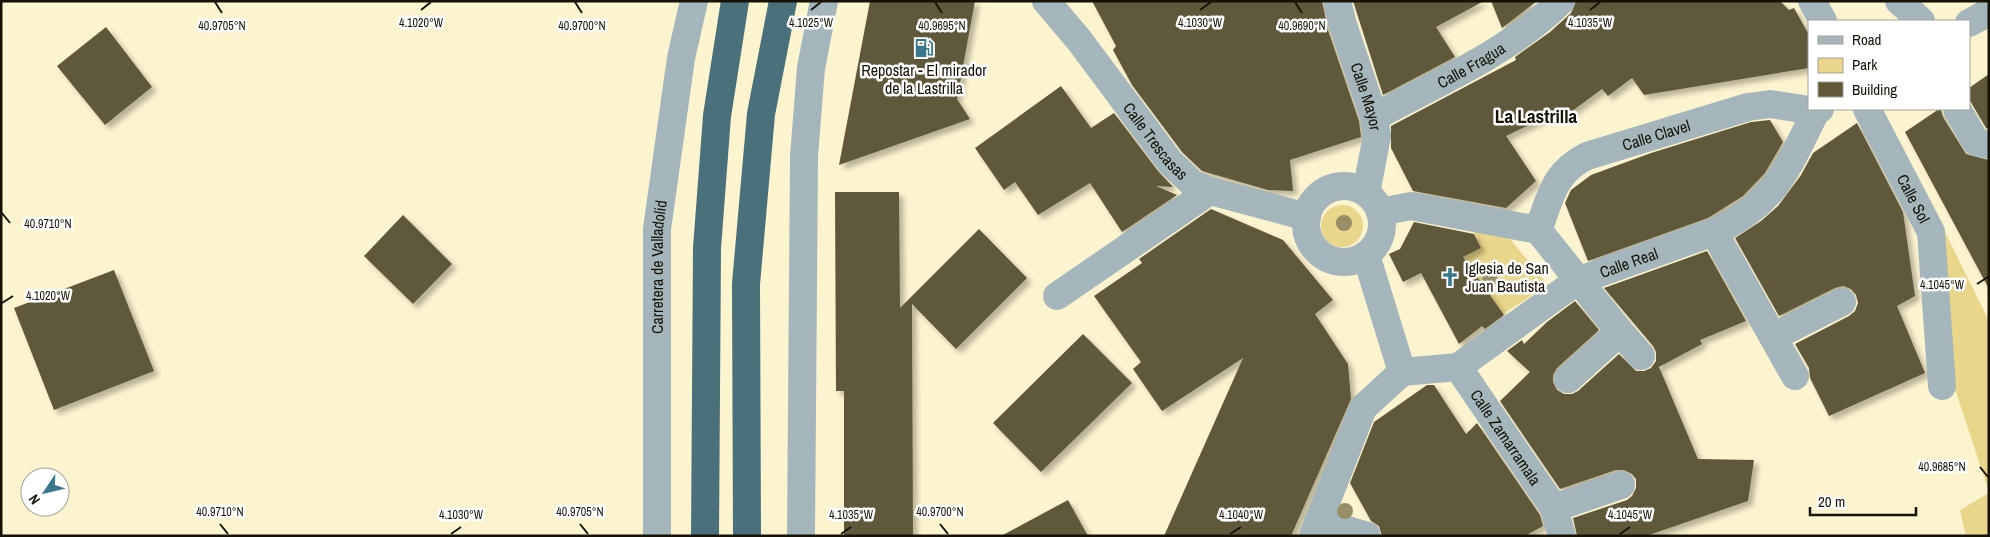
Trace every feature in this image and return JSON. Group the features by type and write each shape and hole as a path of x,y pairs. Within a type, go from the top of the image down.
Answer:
{"highway":[{"path":"705,536 707,248 717,116 735,1"},
{"path":"747,536 746,284 761,114 783,1"}],"street":[{"name":"Carretera de Valladolid","path":"656,536 657,229 681,58 694,1"},
{"path":"801,536 804,156 811,68 824,1"},
{"name":"Calle Trescasas","path":"1046,1 1079,40 1170,162 1193,184 1210,191 1307,218"},
{"name":"Calle Mayor","path":"1338,1 1342,25 1374,116 1377,136 1373,202"},
{"name":"Calle Fragua","path":"1374,116 1499,51 1538,24 1561,1"},
{"path":"1812,1 1822,20"},
{"path":"1899,1 1920,20"},
{"path":"1970,22 1989,12"},
{"name":"Calle Clavel","path":"1538,230 1558,177 1572,163 1587,156 1748,107 1770,104 1808,109"},
{"name":"Calle Real","path":"1458,367 1577,281 1714,232 1749,213 1769,194 1789,165 1818,110"},
{"name":"Calle Sol","path":"1868,110 1931,232 1942,386"},
{"path":"1958,110 1976,142 1989,145"},
{"path":"1373,202 1382,224 1380,236 1374,247 1366,255 1354,261 1342,262 1329,259 1318,252 1311,242 1307,230 1307,218 1311,205 1319,195 1330,189 1342,186 1354,188 1373,202 1411,206 1538,230 1577,281 1641,356"},
{"path":"1058,296 1210,191"},
{"path":"1714,232 1795,376"},
{"path":"1366,255 1402,372"},
{"path":"1773,337 1842,302"},
{"path":"1568,379 1620,332"},
{"path":"1367,536 1315,528 1363,408 1402,372 1458,367"},
{"name":"Calle Zamarramala","path":"1458,367 1554,508 1562,536"},
{"path":"1554,508 1621,485"}],"green space":[{"path":"1346,205 1354,208 1360,214 1363,226 1360,238 1354,244 1338,247 1330,244 1324,238 1321,222 1324,214 1330,208"},
{"path":"1939,220 1989,321 1989,492 1944,356"},
{"path":"1468,221 1501,228 1548,285 1503,314 1463,257 1481,248"},
{"path":"1989,493 1989,536 1966,536 1960,510"}],"building":[{"path":"870,1 975,1 957,99 970,119 839,165"},
{"path":"1092,1 1322,1 1328,30 1359,121 1361,137 1290,160 1293,191 1268,190 1202,171 1182,152 1132,85 1113,50 1116,46"},
{"path":"1353,1 1484,1 1436,27 1455,57 1383,95"},
{"path":"1491,1 1537,1 1502,28"},
{"path":"1576,1 1780,1 1789,10 1794,8 1808,33 1808,68 1644,95 1632,78 1608,96 1602,89 1564,117 1561,111 1550,118 1548,116 1506,136 1536,181 1506,208 1413,191 1391,148 1391,126 1516,60 1515,57 1550,32 1571,13"},
{"path":"106,27 152,87 105,125 57,66"},
{"path":"1989,74 1989,129 1986,128 1970,101 1970,87"},
{"path":"1061,86 1091,128 1114,113 1158,171 1173,187 1156,186 1177,195 1122,232 1090,183 1038,215 1015,182 1004,190 975,148"},
{"path":"1938,110 1941,110 1943,117 1966,154 1989,160 1989,289 1905,132"},
{"path":"1770,120 1783,142 1765,173 1743,196 1708,218 1588,261 1565,203 1571,190 1591,175 1651,153 1751,122"},
{"path":"1857,123 1903,212 1915,296 1897,306 1925,373 1829,416 1810,378 1809,368 1795,344 1849,316 1855,311 1858,303 1856,295 1851,289 1843,286 1835,288 1779,316 1735,238 1761,221 1778,206 1801,175 1813,153"},
{"path":"835,192 899,192 900,308 979,229 1027,278 956,349 912,304 913,536 844,536 844,391 836,391"},
{"path":"1211,209 1283,240 1333,300 1315,314 1348,364 1351,399 1291,536 1164,536 1243,358 1162,411 1133,369 1141,362 1094,296 1142,263 1139,259"},
{"path":"403,215 452,264 413,304 364,256"},
{"name":"Iglesia de San Juan Bautista","path":"1414,222 1474,234 1481,248 1463,257 1504,315 1485,329 1482,326 1459,344 1421,273 1403,282 1389,254 1400,249"},
{"path":"1707,251 1746,321 1700,340 1702,344 1659,367 1698,459 1754,460 1748,501 1646,536 1577,536 1573,518 1627,500 1632,496 1636,488 1636,479 1632,474 1624,470 1616,470 1560,489 1500,401 1530,372 1507,351 1522,340 1524,344 1547,322 1575,301 1599,330 1557,368 1553,375 1553,382 1557,390 1564,394 1572,394 1578,391 1619,354 1636,371 1644,371 1651,368 1656,361 1656,352 1653,346 1604,288"},
{"path":"114,270 154,371 54,410 14,308"},
{"path":"1083,334 1132,383 1041,472 993,423"},
{"path":"1427,385 1434,385 1466,434 1477,423 1540,515 1543,526 1525,536 1382,536 1379,526 1371,521 1350,483 1374,422"},
{"path":"1068,500 1088,536 1001,536"}],"place":[{"name":"Repostar - El mirador de la Lastrilla","path":"924,48"},
{"name":"Iglesia de San Juan Bautista","path":"1450,277"}],"district":[{"name":"La Lastrilla","path":"1536,116"}]}
